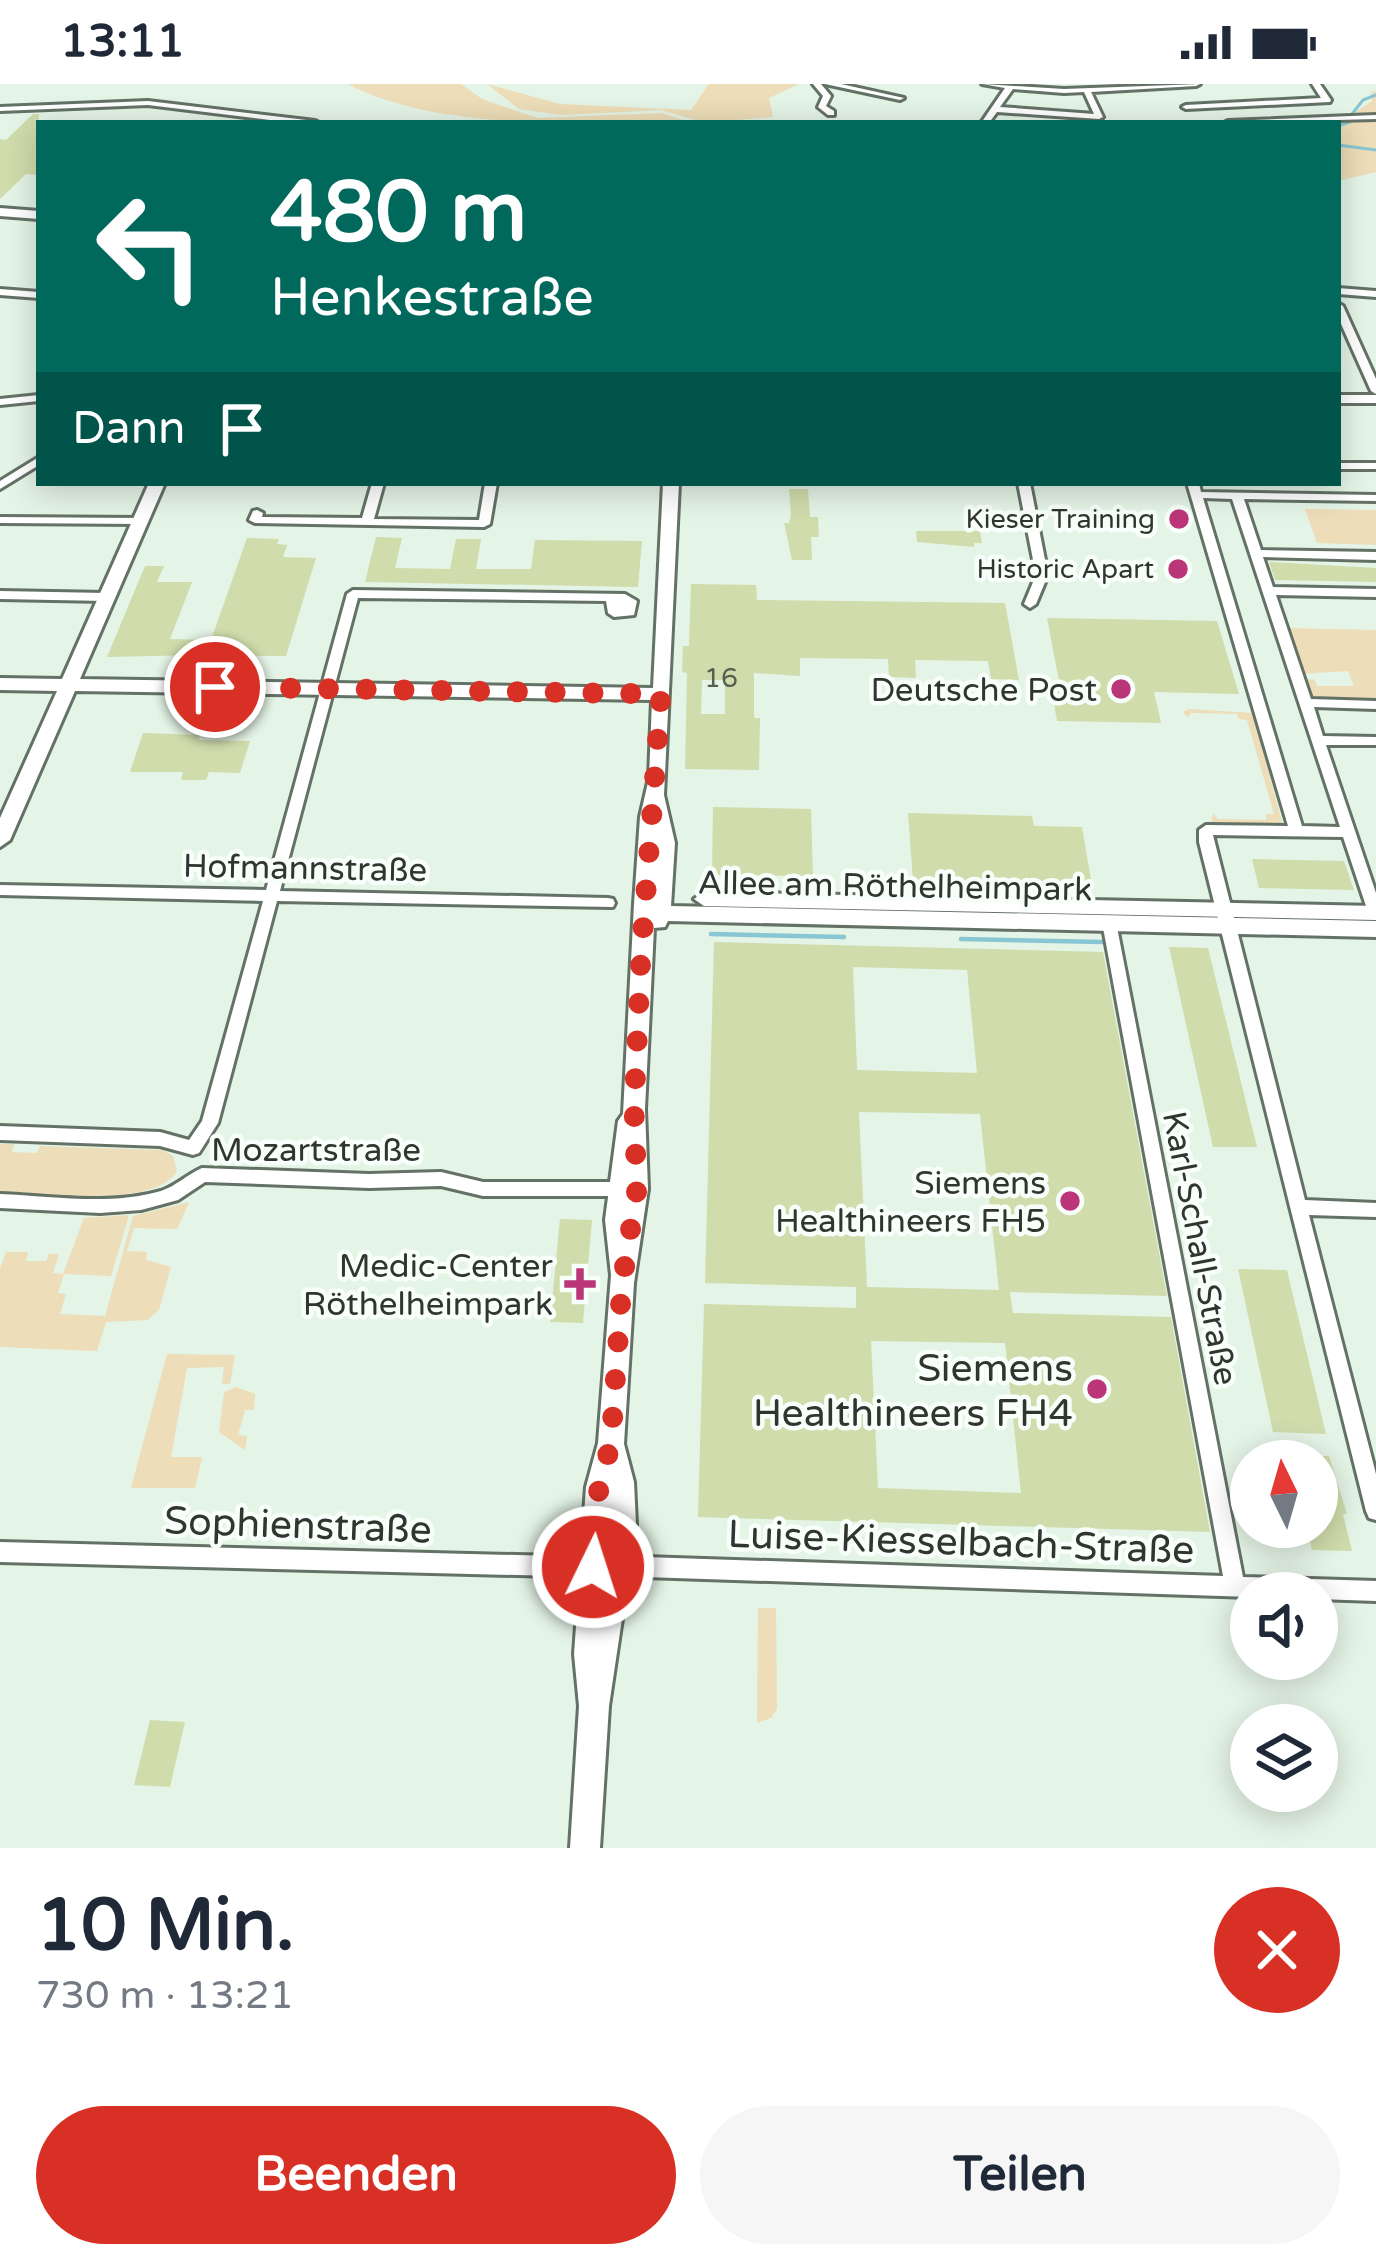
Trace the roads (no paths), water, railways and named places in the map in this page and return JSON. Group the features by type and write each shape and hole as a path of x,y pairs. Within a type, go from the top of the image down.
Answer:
{"street":[{"path":"817,84 827,96 822,107 831,113"},
{"path":"829,84 900,98"},
{"path":"986,84 1088,91 1196,84"},
{"path":"1186,106 1327,100 1316,84"},
{"path":"1168,86 1197,120"},
{"path":"987,120 1010,87"},
{"path":"995,109 1100,117 1088,91"},
{"path":"0,109 126,102 294,120"},
{"path":"218,120 229,111"},
{"path":"1302,120 1376,117"},
{"path":"0,212 36,215"},
{"path":"1341,291 1376,294"},
{"path":"0,292 36,295"},
{"path":"1341,313 1376,395 1341,399"},
{"path":"0,402 36,398"},
{"path":"0,475 36,452"},
{"path":"0,486 36,462"},
{"path":"1341,466 1376,466"},
{"path":"0,840 156,486"},
{"path":"367,522 376,486"},
{"path":"257,513 255,520 484,524 490,486"},
{"path":"585,1848 594,1706 589,1654 604,1566 623,1502 611,1443 643,986 653,957 650,817 656,797 671,486"},
{"path":"1025,486 1042,575 1030,604"},
{"path":"1296,831 1195,489 1238,496 1376,498"},
{"path":"1238,496 1376,914"},
{"path":"0,520 141,521"},
{"path":"1256,554 1376,556"},
{"path":"1269,591 1376,593"},
{"path":"193,1148 210,1123 352,594 613,598"},
{"path":"0,595 106,597"},
{"path":"0,684 661,694"},
{"path":"1305,703 1376,704"},
{"path":"1317,740 1376,741"},
{"path":"1347,832 1206,830 1376,1511"},
{"name":"Hofmannstraße","path":"0,890 608,903"},
{"name":"Allee am Röthelheimpark","path":"655,905 1227,917 1376,929"},
{"name":"Allee am Röthelheimpark","path":"903,910 1108,922 1376,914"},
{"name":"Karl-Schall-Straße","path":"1108,922 1232,1572"},
{"path":"0,1133 160,1138 193,1148"},
{"path":"193,1148 202,1175"},
{"name":"Mozartstraße","path":"0,1201 141,1203 172,1195 202,1175 441,1179 483,1189 628,1189"},
{"path":"1300,1207 1376,1210"},
{"name":"Sophienstraße","path":"0,1552 604,1566"},
{"name":"Luise-Kiesselbach-Straße","path":"604,1566 1230,1586"},
{"name":"Luise-Kiesselbach-Straße","path":"1338,1590 1376,1591"}],"waterway":[{"path":"1352,114 1363,100 1376,95"},
{"path":"1341,125 1350,122"},
{"path":"1341,145 1376,150"},
{"path":"711,934 844,937"},
{"path":"961,939 1103,942"}],"place":[{"name":"Kieser Training","path":"1179,519"},
{"name":"Historic Apart","path":"1178,569"},
{"name":"Deutsche Post","path":"1121,689"},
{"name":"Siemens Healthineers FH5","path":"1070,1201"},
{"name":"Medic-Center Röthelheimpark","path":"580,1284"},
{"name":"Siemens Healthineers FH4","path":"1097,1389"}]}
